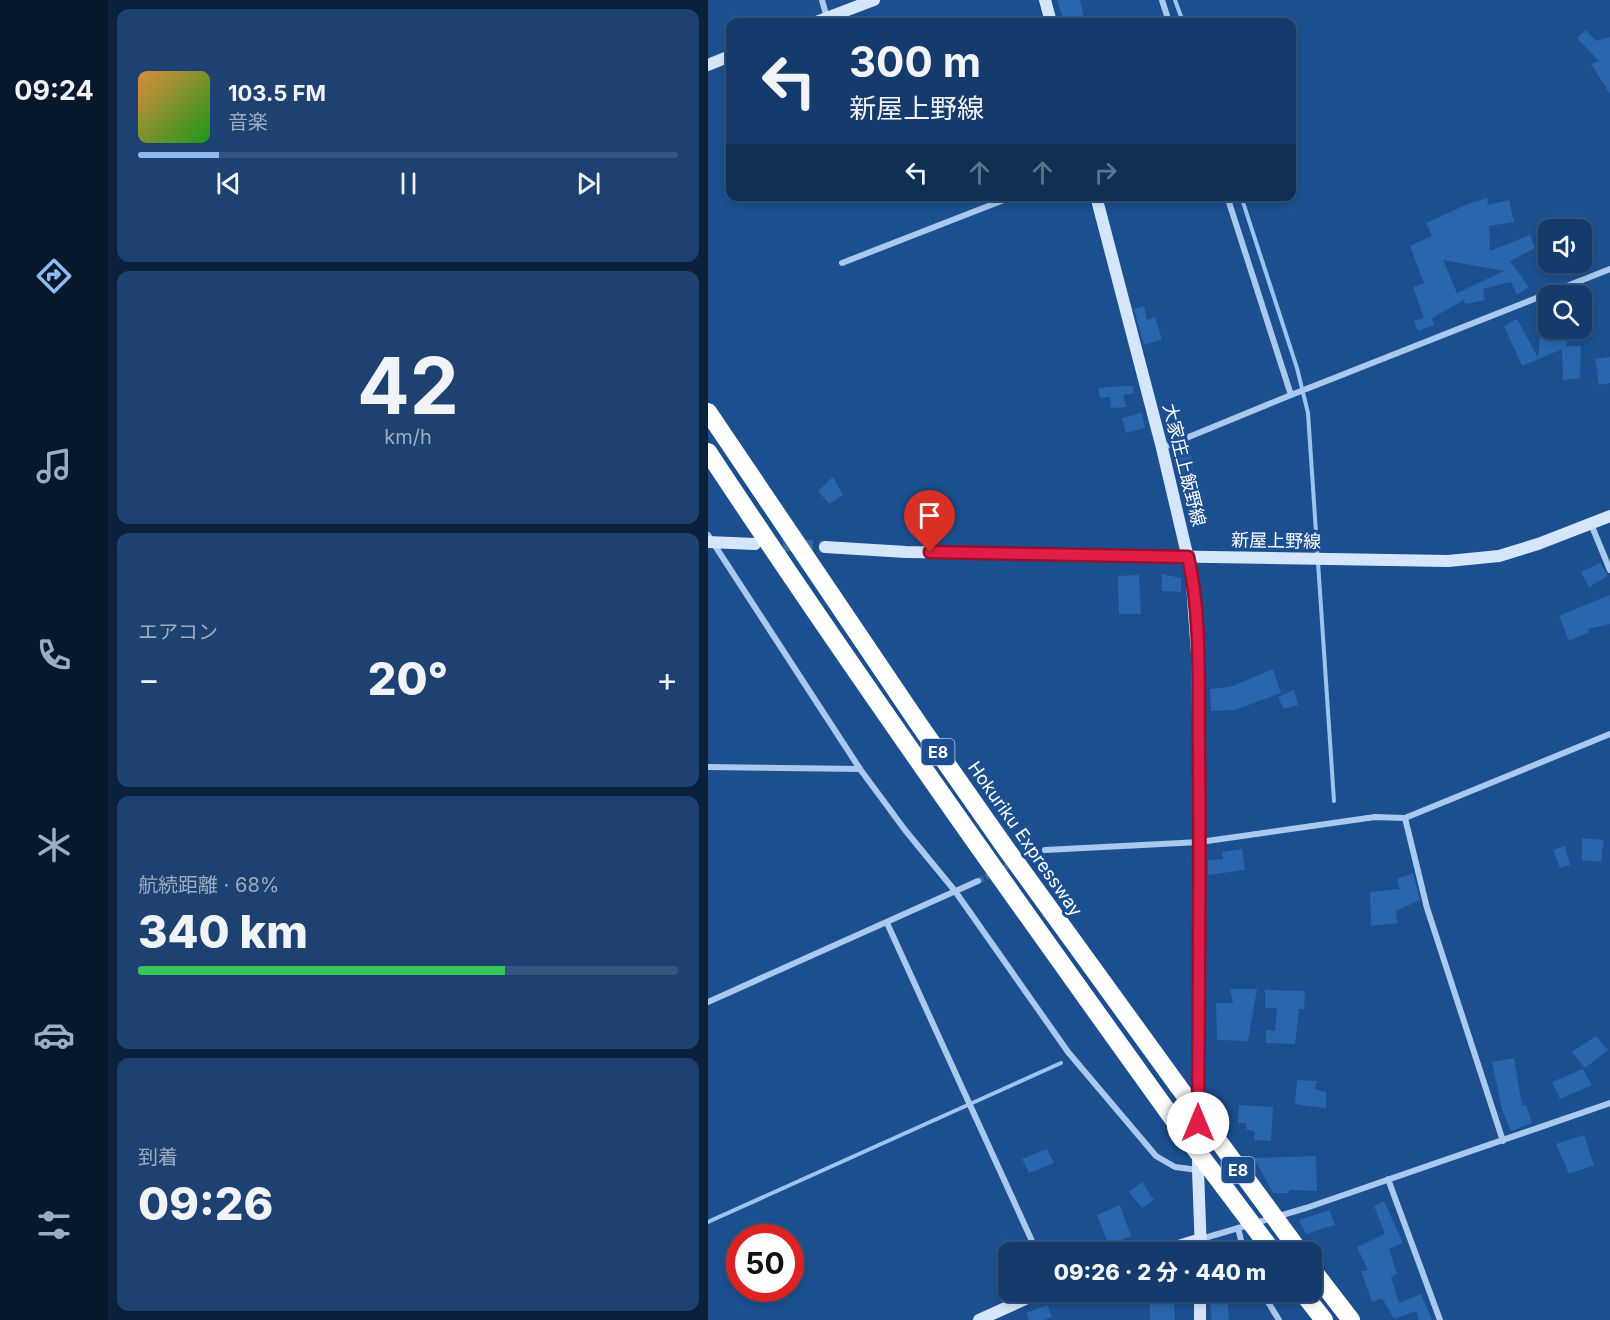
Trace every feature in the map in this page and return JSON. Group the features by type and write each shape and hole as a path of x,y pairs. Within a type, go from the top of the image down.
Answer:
{"highway":[{"name":"Hokuriku Expressway","path":"708,412 1006,850 1293,1242"},
{"name":"E8","path":"708,452 799,589 933,782 1176,1123 1265,1242"},
{"path":"1322,1282 1351,1320"},
{"path":"1310,1302 1324,1320"}],"main road":[{"path":"827,18 874,0"},
{"path":"1045,0 1050,18"},
{"path":"708,65 726,58"},
{"name":"大家庄上飯野線","path":"1097,201 1162,448 1191,571 1197,654 1200,842 1198,1170 1201,1239"},
{"name":"新屋上野線","path":"825,547 906,552 1448,561 1499,556 1538,544 1610,516"},
{"path":"710,539 754,544"},
{"path":"1191,1242 1201,1239"},
{"path":"979,1320 1019,1302"},
{"path":"1200,1302 1200,1320"}],"street":[{"path":"822,0 822,18"},
{"path":"1162,0 1168,18"},
{"path":"842,263 1001,201"},
{"path":"1229,201 1291,395"},
{"path":"1162,448 1610,269"},
{"path":"1591,524 1610,570"},
{"path":"710,539 860,769 905,830 955,891 1068,1052 1156,1156 1175,1167 1198,1170"},
{"path":"1045,850 1200,842 1375,817 1404,818 1610,734"},
{"path":"708,767 860,769"},
{"path":"1404,818 1427,908 1503,1141"},
{"path":"708,1002 978,881"},
{"path":"887,923 1032,1242"},
{"path":"1201,1239 1306,1208 1610,1103"},
{"path":"1388,1179 1440,1320"},
{"path":"1238,1228 1242,1242"},
{"path":"1268,1302 1279,1320"}],"shaded area":[{"path":"1190,443 1194,478 1179,483 1171,451"}],"building":[{"path":"1057,0 1080,0 1084,18 1063,18"},
{"path":"1586,30 1596,41 1610,37 1610,94 1591,64 1599,61 1577,38"},
{"path":"1487,198 1488,205 1509,200 1514,222 1489,226 1490,251 1530,235 1535,248 1510,261 1529,287 1517,295 1511,282 1483,289 1485,300 1465,304 1464,300 1432,318 1434,325 1418,331 1414,321 1424,318 1413,287 1424,283 1410,246 1432,236 1426,223","holes":["1443,260 1504,271 1457,293"]},
{"path":"1144,306 1147,320 1155,317 1162,339 1144,345 1134,309"},
{"path":"1517,319 1538,358 1540,339 1567,339 1566,346 1581,346 1580,378 1563,380 1562,349 1522,366 1504,326"},
{"path":"1610,357 1610,383 1599,385 1595,359"},
{"path":"1133,386 1134,393 1123,395 1126,407 1111,408 1110,397 1100,398 1098,388"},
{"path":"1142,413 1145,428 1126,433 1122,418"},
{"path":"833,477 843,495 829,504 818,491"},
{"path":"1600,563 1608,576 1589,587 1581,572"},
{"path":"1162,574 1181,578 1181,592 1162,591"},
{"path":"1139,575 1141,614 1119,614 1118,576"},
{"path":"1610,595 1610,624 1588,629 1589,632 1569,641 1559,616"},
{"path":"1273,669 1281,693 1235,710 1211,711 1210,689 1230,687"},
{"path":"1294,690 1298,705 1284,709 1278,697"},
{"path":"1582,838 1604,840 1601,862 1582,860"},
{"path":"1565,846 1570,865 1560,868 1553,850"},
{"path":"1242,849 1245,870 1208,875 1208,860 1223,859 1222,852"},
{"path":"1413,873 1420,900 1396,911 1397,923 1371,926 1370,892 1400,889 1397,879"},
{"path":"1230,989 1257,989 1248,1041 1217,1040 1216,1003 1233,1003"},
{"path":"1265,990 1305,991 1304,1009 1299,1009 1295,1044 1266,1043 1266,1030 1275,1031 1277,1008 1265,1008"},
{"path":"1596,1036 1608,1050 1585,1068 1572,1052"},
{"path":"1514,1058 1522,1106 1526,1105 1532,1123 1511,1131 1502,1110 1492,1062"},
{"path":"1583,1069 1592,1085 1560,1099 1552,1082"},
{"path":"1297,1080 1317,1081 1315,1089 1326,1092 1326,1108 1295,1104"},
{"path":"1239,1105 1273,1107 1271,1141 1254,1140 1255,1132 1246,1129 1246,1123 1238,1123"},
{"path":"1584,1135 1594,1165 1569,1174 1556,1144"},
{"path":"1047,1149 1054,1163 1029,1173 1022,1159"},
{"path":"1316,1156 1317,1191 1289,1190 1289,1193 1273,1193 1254,1158"},
{"path":"1142,1182 1154,1200 1142,1208 1129,1192"},
{"path":"1384,1201 1403,1243 1389,1249 1397,1274 1391,1277 1399,1303 1421,1294 1432,1320 1419,1320 1416,1311 1394,1319 1382,1298 1372,1302 1361,1271 1368,1270 1357,1247 1385,1234 1374,1206"},
{"path":"1120,1205 1131,1236 1116,1242 1108,1242 1097,1215"},
{"path":"1329,1210 1335,1225 1306,1234 1299,1220"},
{"path":"1150,1302 1174,1302 1175,1320 1150,1320"},
{"path":"1209,1302 1228,1302 1229,1320 1212,1320"},
{"path":"1047,1305 1052,1317 1044,1320 1029,1320 1026,1313"}],"waterway":[{"path":"1175,0 1182,18"},
{"path":"1243,201 1297,368 1308,413 1334,801"},
{"path":"708,1222 1061,1063"}],"tunnel":[{"path":"765,544 825,547"},
{"path":"978,881 1045,850"}],"route":[{"path":"930,552 1188,557 1196,620 1197,654 1200,842 1198,1123"}]}
